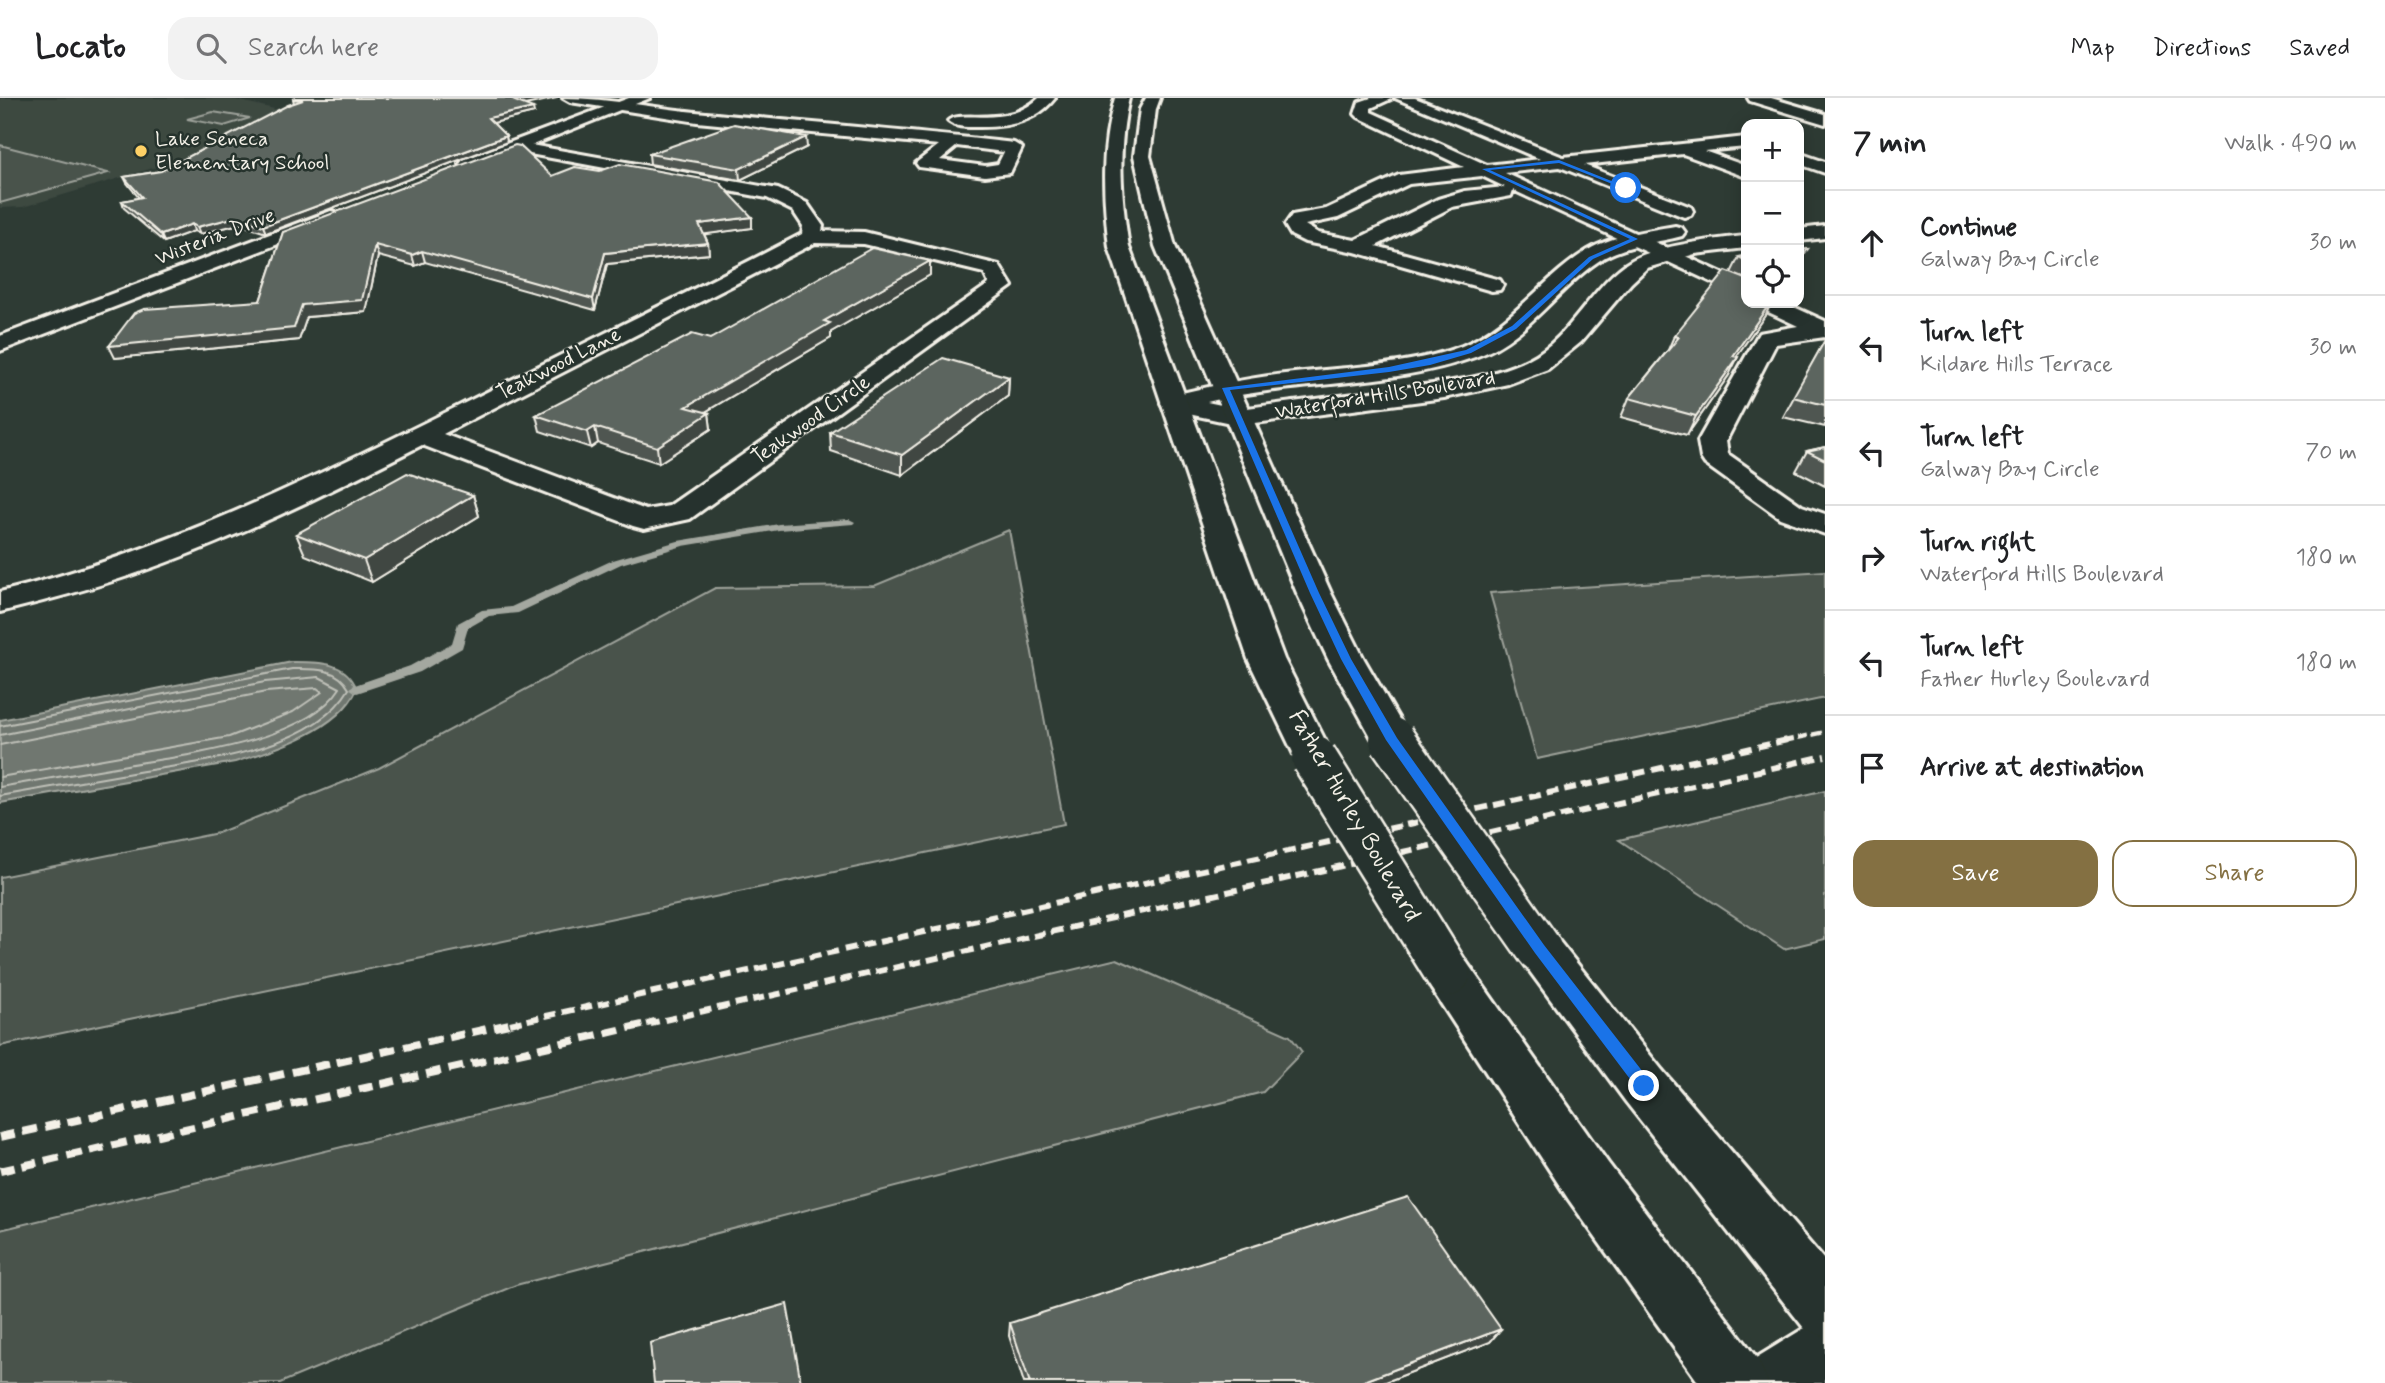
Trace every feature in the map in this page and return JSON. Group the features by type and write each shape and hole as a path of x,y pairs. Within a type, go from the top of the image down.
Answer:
{"street":[{"path":"570,98 697,117 954,141"},
{"path":"456,169 643,98"},
{"path":"940,119 996,122 1021,118 1035,113 1048,98"},
{"name":"Father Hurley Boulevard","path":"1122,98 1112,130 1109,178 1119,247 1266,659 1314,758 1513,1076 1609,1213 1737,1383"},
{"path":"1153,98 1148,109 1142,156 1165,246 1314,593 1346,659 1392,740 1539,949 1644,1086 1825,1307"},
{"path":"1386,98 1364,105 1363,114 1741,290"},
{"path":"1402,98 1684,211"},
{"path":"1755,98 1825,119"},
{"path":"1709,130 1741,140"},
{"path":"1647,136 1741,170"},
{"path":"1492,285 1358,247 1312,237 1298,231 1295,225 1299,219 1332,214 1395,181 1741,143"},
{"path":"514,148 772,193 800,206 813,226 811,237"},
{"path":"1804,161 1825,168"},
{"path":"1358,247 1445,203 1465,197 1528,189"},
{"name":"Wisteria Drive","path":"0,344 348,211"},
{"path":"1804,216 1825,214"},
{"name":"Waterford Hills Boulevard","path":"1174,403 1226,388 1389,370 1468,351 1514,327 1591,258 1635,239 1741,224"},
{"path":"1804,234 1825,232"},
{"name":"Teakwood Circle","path":"420,435 644,520 679,513 1002,286 992,269 928,252 864,238 811,237"},
{"name":"Teakwood Lane","path":"0,602 54,590 129,566 258,516 811,237"},
{"name":"Waterford Hills Boulevard","path":"1174,403 1240,417 1444,390 1509,375 1539,364 1573,337 1623,278 1640,264 1667,255 1741,243"},
{"path":"1779,308 1824,329"},
{"path":"1824,329 1767,338 1712,441 1715,458 1791,512 1825,524"},
{"path":"1773,1383 1825,1351"}],"shaded area":[{"name":"Lake Seneca Elementary School","path":"0,98 228,98 317,119 23,207 0,208"},
{"path":"213,112 250,118 224,126 187,119"},
{"path":"0,145 108,173 0,203"},
{"path":"1009,530 1064,824 0,1046 0,877 218,833 379,768 715,588 874,586"},
{"path":"1825,571 1825,698 1537,759 1490,593"},
{"path":"1825,791 1825,939 1784,949 1619,840"},
{"path":"1117,959 1290,1036 1302,1052 1263,1092 516,1285 280,1383 0,1383 0,1230"}],"water":[{"path":"292,662 322,663 339,668 357,689 336,716 304,736 235,762 0,803 0,720"}],"building":[{"path":"530,98 515,101 533,108 488,118 506,136 263,226 236,217 197,227 192,224 161,235 122,201 142,197 124,177 161,171 288,105 303,100 293,99"},
{"path":"734,124 806,137 739,169 649,154"},
{"path":"515,145 520,146 552,176 575,167 600,171 620,164 719,182 752,217 699,224 708,243 605,253 593,299 422,251 412,255 375,245 362,300 302,305 294,328 109,346 134,313 144,309 260,301 283,232"},
{"path":"872,248 930,261 824,321 830,323 686,407 709,413 657,447 595,427 587,432 536,415 692,334 710,339"},
{"path":"1726,271 1741,277 1741,308 1767,308 1733,356 1738,357 1696,416 1629,398 1679,337 1674,336"},
{"path":"1825,340 1825,405 1793,397"},
{"path":"943,358 1009,377 902,455 830,432"},
{"path":"1825,447 1825,460 1807,451"},
{"path":"407,473 473,495 364,560 296,534"},
{"path":"1408,1197 1501,1329 1359,1383 1030,1383 1010,1323"},
{"path":"787,1304 801,1383 654,1383 650,1343"}],"waterway":[{"path":"357,689 415,669 458,645 462,626 486,613 514,610 617,562 682,543 779,527 849,522"}],"railway":[{"path":"1784,741 1825,732"},
{"path":"510,1024 1792,739"},
{"path":"647,1024 1825,756"},
{"path":"0,1137 518,1022"},
{"path":"0,1171 655,1022"}],"place":[{"name":"Lake Seneca Elementary School","path":"141,151"}],"route":[{"path":"1626,188 1559,161 1484,169 1635,239 1591,258 1514,327 1468,351 1389,370 1226,388 1314,593 1346,659 1392,740 1539,949 1644,1086"}]}
